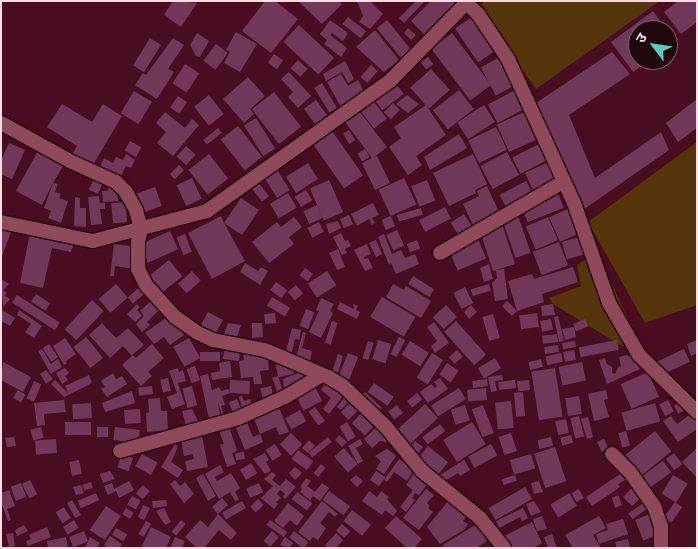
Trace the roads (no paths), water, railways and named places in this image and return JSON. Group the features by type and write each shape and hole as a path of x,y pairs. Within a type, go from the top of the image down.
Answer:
{"street":[{"path":"1,222 93,241 207,211 390,80 466,2 478,14 508,59 574,203 609,303 639,356 697,412"},
{"path":"1,123 72,162 116,182 131,201 141,229 138,242 138,269 146,285 175,317 198,334 213,340 265,350 343,386 386,427 411,460 480,518 504,548"},
{"path":"440,253 563,182"},
{"path":"120,452 238,418 286,397 322,375"},
{"path":"612,454 630,472 654,506 661,526 661,548"}]}
